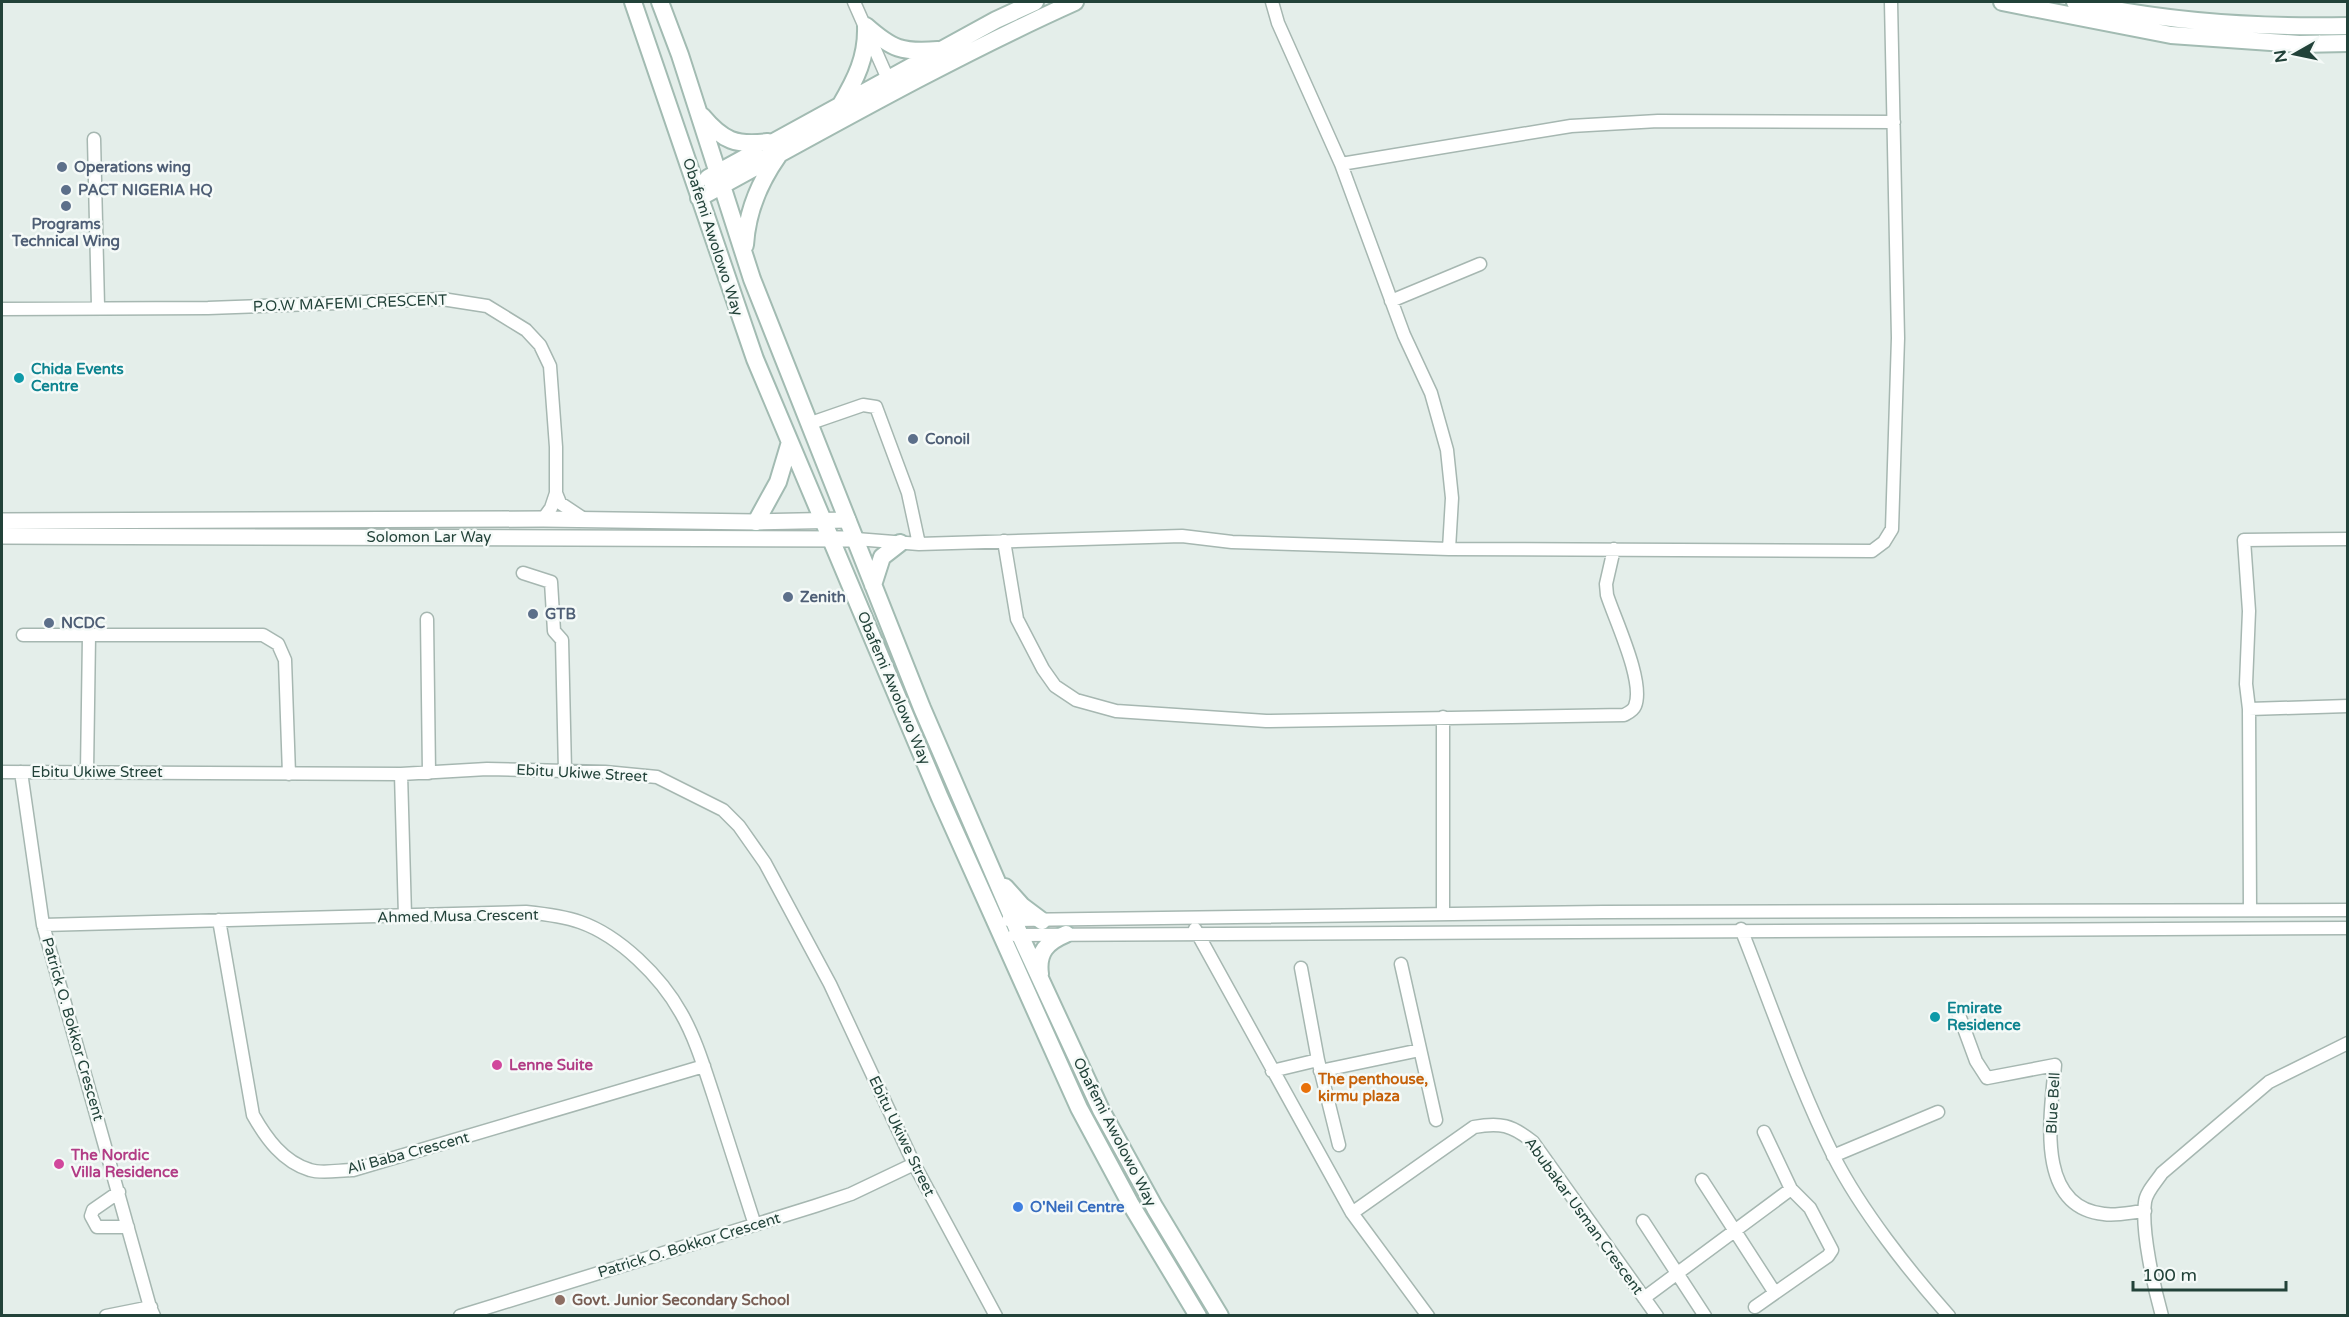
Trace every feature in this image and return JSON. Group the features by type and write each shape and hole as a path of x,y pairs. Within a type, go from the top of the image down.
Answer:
{"main road":[{"name":"Obafemi Awolowo Way","path":"633,2 665,91 738,314 940,798 1079,1108 1141,1222 1198,1316"},
{"name":"Obafemi Awolowo Way","path":"660,2 699,112 744,255 808,424 922,708 1041,981 1127,1160 1220,1316"},
{"path":"697,192 891,85 943,49 1035,2"},
{"path":"744,255 746,225 751,208 778,147 840,106 1075,2"},
{"path":"2002,2 2171,35 2299,44 2348,43"},
{"path":"2075,2 2175,20 2292,27 2348,26"},
{"path":"866,26 888,45 905,51 943,49"},
{"path":"840,106 863,62 867,47 866,26"},
{"path":"699,112 714,131 729,140 746,145 778,147"},
{"path":"756,522 778,482 790,442"},
{"path":"873,585 882,557 900,543"},
{"path":"988,861 1022,906 1042,921"},
{"path":"1041,981 1039,965 1043,950 1052,941 1066,934"}],"street":[{"path":"854,2 891,85"},
{"path":"1272,2 1278,23 1341,164 1404,335 1431,393 1447,450 1452,498 1449,549"},
{"path":"856,539 919,544 1182,536 1208,537 1232,542 1449,549 1872,551 1890,535 1892,529 1898,338 1891,2"},
{"path":"1341,164 1571,126 1658,121 1894,122"},
{"path":"94,139 98,306"},
{"path":"1391,300 1480,264"},
{"name":"P.O.W MAFEMI CRESCENT","path":"2,309 98,306 208,308 442,299 487,306 526,330 540,345 550,366 556,447 556,493 551,508 543,519"},
{"path":"808,424 863,405 876,407 908,493 919,544"},
{"path":"556,493 561,503 584,519"},
{"name":"Solomon Lar Way","path":"2,521 584,519 824,522 848,520"},
{"name":"Solomon Lar Way","path":"2,536 856,539"},
{"path":"2250,910 2249,709 2246,684 2249,610 2244,540 2348,539"},
{"path":"1004,541 1017,619 1029,645 1055,686 1076,700 1116,711 1266,721 1624,715 1631,712 1635,706 1636,694 1634,674 1607,595 1606,584 1614,549"},
{"path":"523,573 551,582 554,631 562,640 565,771"},
{"path":"427,619 429,773"},
{"path":"23,635 263,635 278,644 285,660 290,774"},
{"path":"87,772 89,636"},
{"path":"2249,709 2348,706"},
{"path":"1443,717 1443,914"},
{"name":"Ebitu Ukiwe Street","path":"2,772 401,774 487,769 565,771 657,777 723,810 739,826 765,863 830,984 914,1164 996,1316"},
{"name":"Patrick O. Bokkor Crescent","path":"21,772 44,926 153,1311"},
{"path":"401,774 405,916"},
{"path":"2332,910 2333,928"},
{"path":"1017,928 1042,921 1443,914 2348,910"},
{"name":"Ahmed Musa Crescent","path":"44,926 526,912 560,916 583,923 608,936 659,981 682,1013 704,1066 755,1225"},
{"name":"Ali Baba Crescent","path":"219,920 253,1115 267,1140 287,1158 311,1170 353,1170 704,1066"},
{"path":"1190,920 1352,1213 1428,1316"},
{"path":"997,928 1066,934 2348,928"},
{"path":"1741,930 1833,1156 1881,1229 1948,1316"},
{"path":"1401,964 1436,1120"},
{"path":"1301,968 1319,1065 1339,1145"},
{"name":"Blue Bell","path":"1958,1012 1976,1061 1987,1078 2055,1065 2051,1155 2058,1184 2075,1204 2103,1214 2145,1211"},
{"path":"2162,1316 2156,1294 2145,1201 2162,1173 2269,1082 2348,1042"},
{"path":"1272,1071 1420,1050"},
{"path":"1833,1156 1938,1112"},
{"name":"Abubakar Usman Crescent","path":"1352,1213 1474,1127 1495,1123 1519,1130 1533,1142 1658,1316"},
{"path":"1755,1306 1828,1256 1832,1250 1810,1208 1791,1189 1764,1132"},
{"name":"Patrick O. Bokkor Crescent","path":"460,1316 851,1194 914,1164"},
{"path":"1701,1180 1775,1293"},
{"path":"1644,1298 1791,1189"},
{"path":"119,1192 93,1210 91,1216 97,1227 128,1227"},
{"path":"1643,1221 1705,1316"},
{"path":"106,1316 153,1311"}],"place":[{"name":"Operations wing","path":"62,167"},
{"name":"PACT NIGERIA HQ","path":"66,190"},
{"name":"Programs Technical Wing","path":"66,206"},
{"name":"Chida Events Centre","path":"19,378"},
{"name":"Conoil","path":"913,439"},
{"name":"Zenith","path":"788,597"},
{"name":"GTB","path":"533,614"},
{"name":"NCDC","path":"49,623"},
{"name":"Emirate Residence","path":"1935,1017"},
{"name":"Lenne Suite","path":"497,1065"},
{"name":"The penthouse, kirmu plaza","path":"1306,1088"},
{"name":"The Nordic Villa Residence","path":"59,1164"},
{"name":"O'Neil Centre","path":"1018,1207"},
{"name":"Govt. Junior Secondary School","path":"560,1300"}]}
